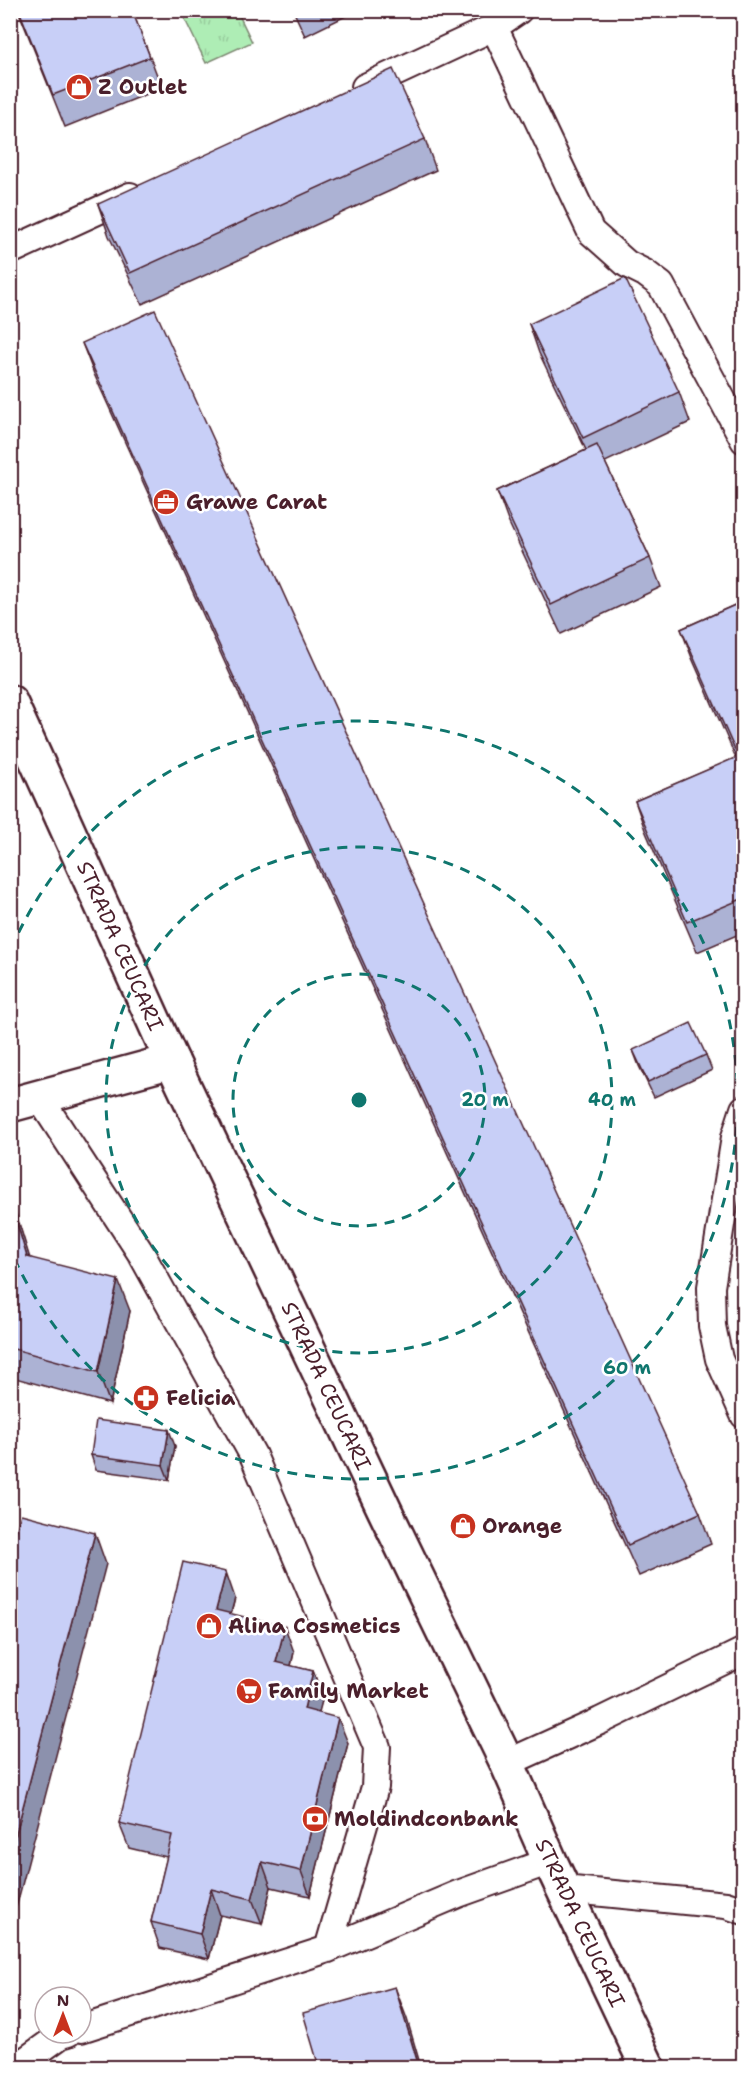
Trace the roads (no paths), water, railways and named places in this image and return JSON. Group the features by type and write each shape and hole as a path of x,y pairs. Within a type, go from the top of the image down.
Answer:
{"street":[{"name":"STRADA CEUCARI","path":"10,702 172,1061 507,1763 556,1875 648,2067"},
{"path":"25,1101 172,1061"}],"lane":[{"path":"344,97 494,27 519,10"},
{"path":"494,27 591,232 627,264 645,273 661,285 744,440"},
{"path":"10,251 150,186"},
{"path":"25,1101 142,1255 252,1455 377,1747 375,1787 328,1949"},
{"path":"744,1109 735,1137 711,1287 712,1326 719,1359 744,1415"},
{"path":"507,1763 744,1651"},
{"path":"93,2025 328,1949 458,1894 556,1875 726,1905 744,1911"},
{"path":"15,2067 47,2045"}],"place":[{"name":"Z Outlet","path":"79,87"},
{"name":"Grawe Carat","path":"166,502"},
{"name":"Felicia","path":"146,1398"},
{"name":"Orange","path":"463,1526"},
{"name":"Alina Cosmetics","path":"209,1626"},
{"name":"Family Market","path":"249,1691"},
{"name":"Moldindconbank","path":"315,1819"}]}
